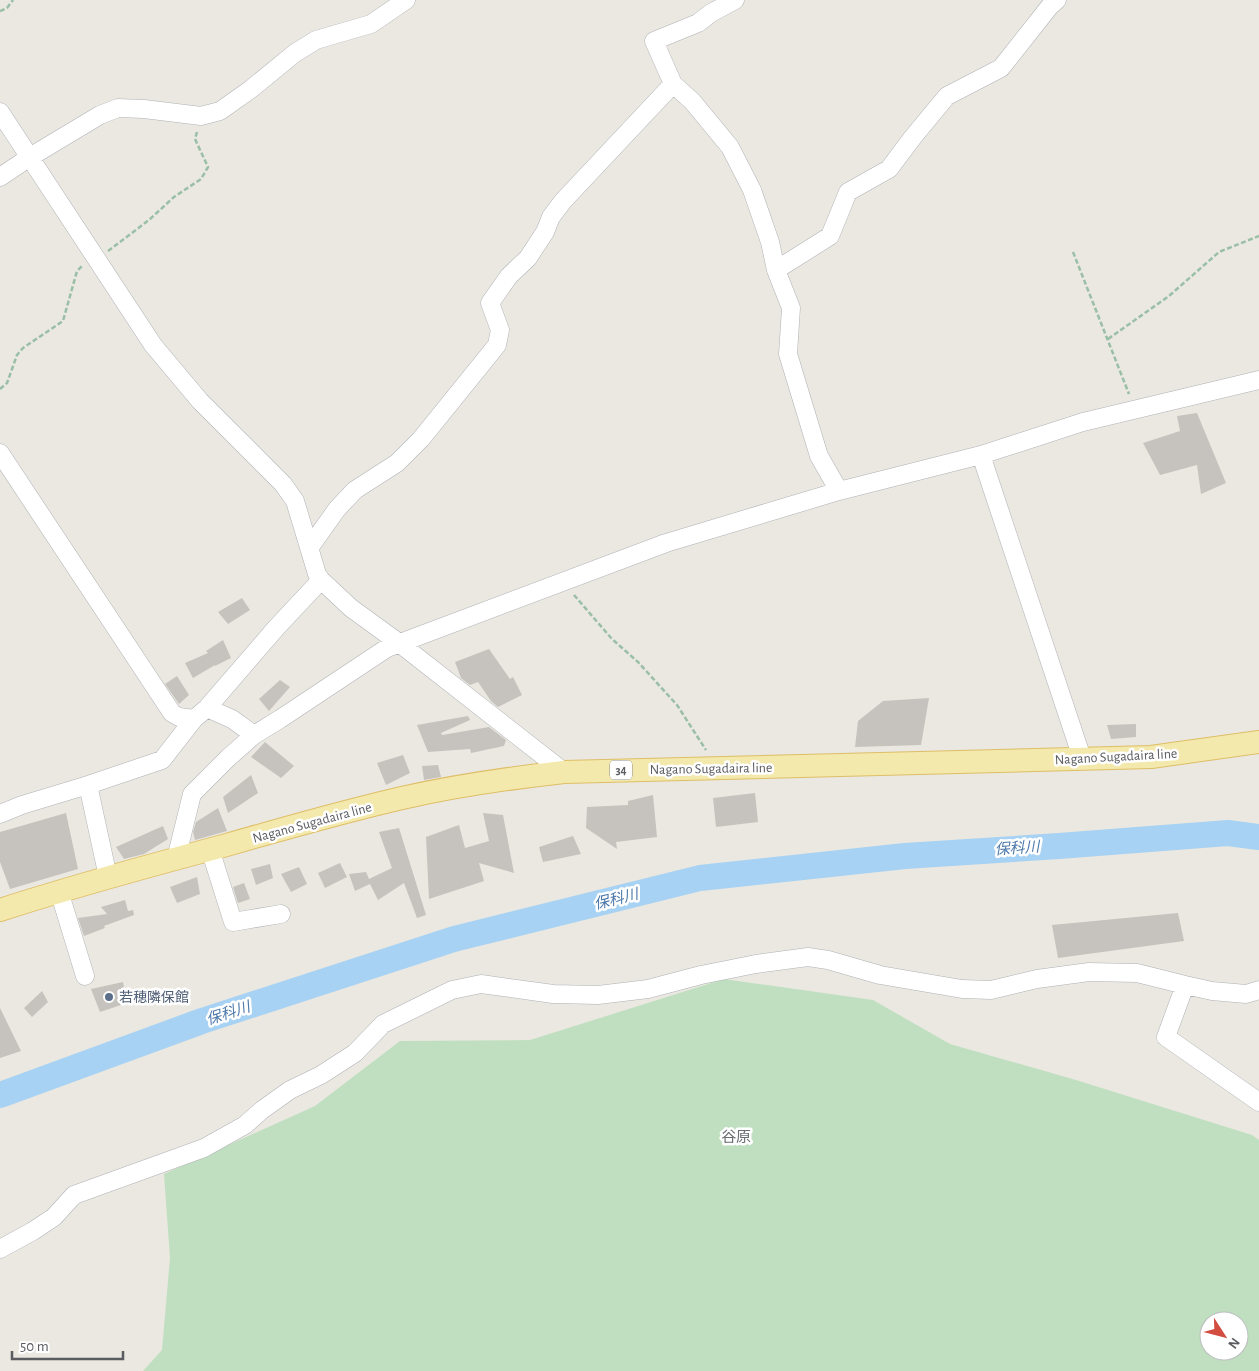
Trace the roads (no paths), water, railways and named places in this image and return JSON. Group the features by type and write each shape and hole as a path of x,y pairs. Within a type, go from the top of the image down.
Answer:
{"main road":[{"name":"Nagano Sugadaira line","path":"0,910 108,877 404,798 459,787 564,772 1151,757 1259,742"}],"street":[{"path":"0,177 100,115 118,108 201,116 220,111 251,89 295,53 316,40 371,24 406,0"},
{"path":"735,0 711,13 698,23 654,41 673,84 692,101 730,146 752,190 770,242 776,270 791,308 788,354 819,456 839,491"},
{"path":"776,270 830,236 848,192 889,169 913,136 947,96 1001,68 1057,0"},
{"path":"310,547 337,509 355,490 397,463 421,439 497,345 500,330 490,303 509,276 528,258 563,201 673,84"},
{"path":"0,112 153,345 200,401 283,484 295,501 317,574 321,580 352,608 564,772"},
{"path":"176,859 192,794 228,758 254,735 280,720 387,648 666,543 839,491 981,455 1083,422 1259,380"},
{"path":"0,453 172,713 179,716 201,713 232,719 254,735"},
{"path":"981,455 1082,758"},
{"path":"0,814 22,805 162,760 276,628 321,580"},
{"path":"88,785 108,877"},
{"path":"210,849 233,922 281,914"},
{"path":"59,891 85,976"},
{"path":"0,1249 54,1217 74,1196 204,1148 244,1125 290,1090 322,1075 355,1053 383,1024 452,990 481,984 553,994 598,995 648,988 746,966 808,957 828,960 880,974 962,989 991,990 1037,979 1089,972 1137,974 1212,991 1246,994 1259,990"},
{"path":"1185,986 1166,1037 1259,1102"}],"waterway":[{"name":"保科川","path":"0,1095 202,1021 454,939 700,878 905,856 1228,833 1259,837"}],"place":[{"name":"若穂隣保館","path":"109,997"}],"district":[{"name":"谷原","path":"736,1137"}]}
